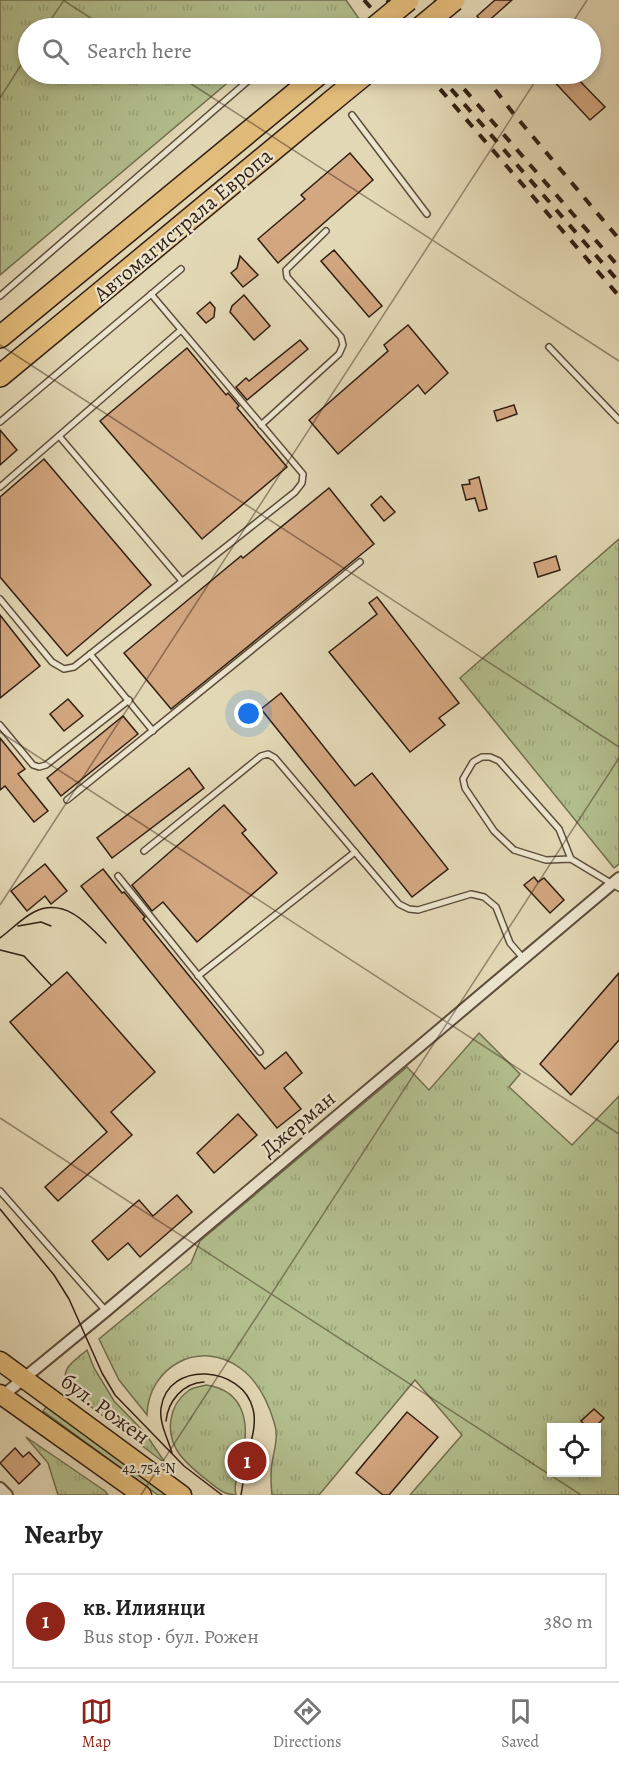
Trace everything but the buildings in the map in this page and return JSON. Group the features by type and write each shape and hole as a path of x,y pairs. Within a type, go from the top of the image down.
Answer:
{"highway":[{"path":"386,18 408,0"},
{"path":"432,18 454,0"},
{"name":"Автомагистрала Европа","path":"0,337 306,84"},
{"name":"Автомагистрала Европа","path":"0,376 353,84"}],"main road":[{"name":"бул. Рожен","path":"0,1361 182,1495"},
{"path":"1,1396 142,1495"}],"street":[{"name":"Джерман","path":"1,1396 106,1311 617,883"},
{"path":"106,1469 128,1495"},
{"path":"0,1488 7,1495"}],"lane":[{"path":"0,296 244,84"},
{"path":"352,115 427,214"},
{"path":"261,425 339,354 343,345 341,337 287,277 286,270 327,231"},
{"path":"0,422 181,269"},
{"path":"0,599 52,662 64,669 74,667 295,492 302,483 303,474 151,294"},
{"path":"0,487 181,330"},
{"path":"549,347 619,420"},
{"path":"59,436 182,581"},
{"path":"67,800 360,562"},
{"path":"90,654 153,731"},
{"path":"0,725 33,765 39,767 46,765 129,700"},
{"path":"144,851 261,756 268,754 275,758 399,904 418,910 471,894 484,897 496,907 510,943 524,959"},
{"path":"571,859 559,830 499,761 490,757 482,757 473,762 463,779 465,788 494,831 514,850 546,860 571,859 617,883"},
{"path":"198,976 355,852"},
{"path":"118,876 260,1052"},
{"path":"0,1191 106,1311"}],"green space":[{"path":"0,0 346,0 359,18 18,18 18,84 226,84 0,275"},
{"path":"619,539 619,864 614,868 460,678"},
{"path":"479,1033 520,1074 509,1087 572,1145 619,1096 619,1495 410,1495 462,1435 415,1380 319,1495 272,1495 271,1472 276,1428 272,1414 257,1385 240,1368 225,1359 209,1356 193,1357 179,1362 166,1371 156,1383 147,1415 119,1380 99,1339 191,1263 200,1241 407,1067 429,1090"},
{"path":"87,1350 94,1368 114,1401 145,1433 166,1464 69,1390 65,1377 68,1367"},
{"path":"206,1385 230,1395 238,1403 243,1413 244,1450 236,1483 236,1495 221,1491 192,1468 178,1452 171,1436 171,1419 177,1404 190,1390"},
{"path":"47,1406 169,1495 158,1495 43,1411"},
{"path":"26,1437 108,1495 58,1495 48,1463"}],"tram line":[{"path":"0,938 34,912 45,908 55,908 65,910 83,920 106,943"},
{"path":"18,926 41,922 51,926"},
{"path":"0,950 24,956 51,985"},
{"path":"0,1209 54,1275 69,1299 102,1373 115,1395 184,1466 222,1495"},
{"path":"172,1453 161,1414 167,1392 177,1381 191,1375 206,1374 221,1377 235,1384 246,1395 253,1409 254,1421 248,1455"},
{"path":"166,1421 173,1400 178,1394 189,1386 204,1382"},
{"path":"241,1495 249,1448"}],"railway":[{"path":"364,0 380,18"},
{"path":"387,0 403,18"},
{"path":"435,0 445,18"},
{"path":"436,84 619,296"},
{"path":"447,84 619,282"},
{"path":"460,84 619,267"},
{"path":"491,84 619,239"}],"place":[{"name":"кв. Илиянци","path":"247,1461"}]}
